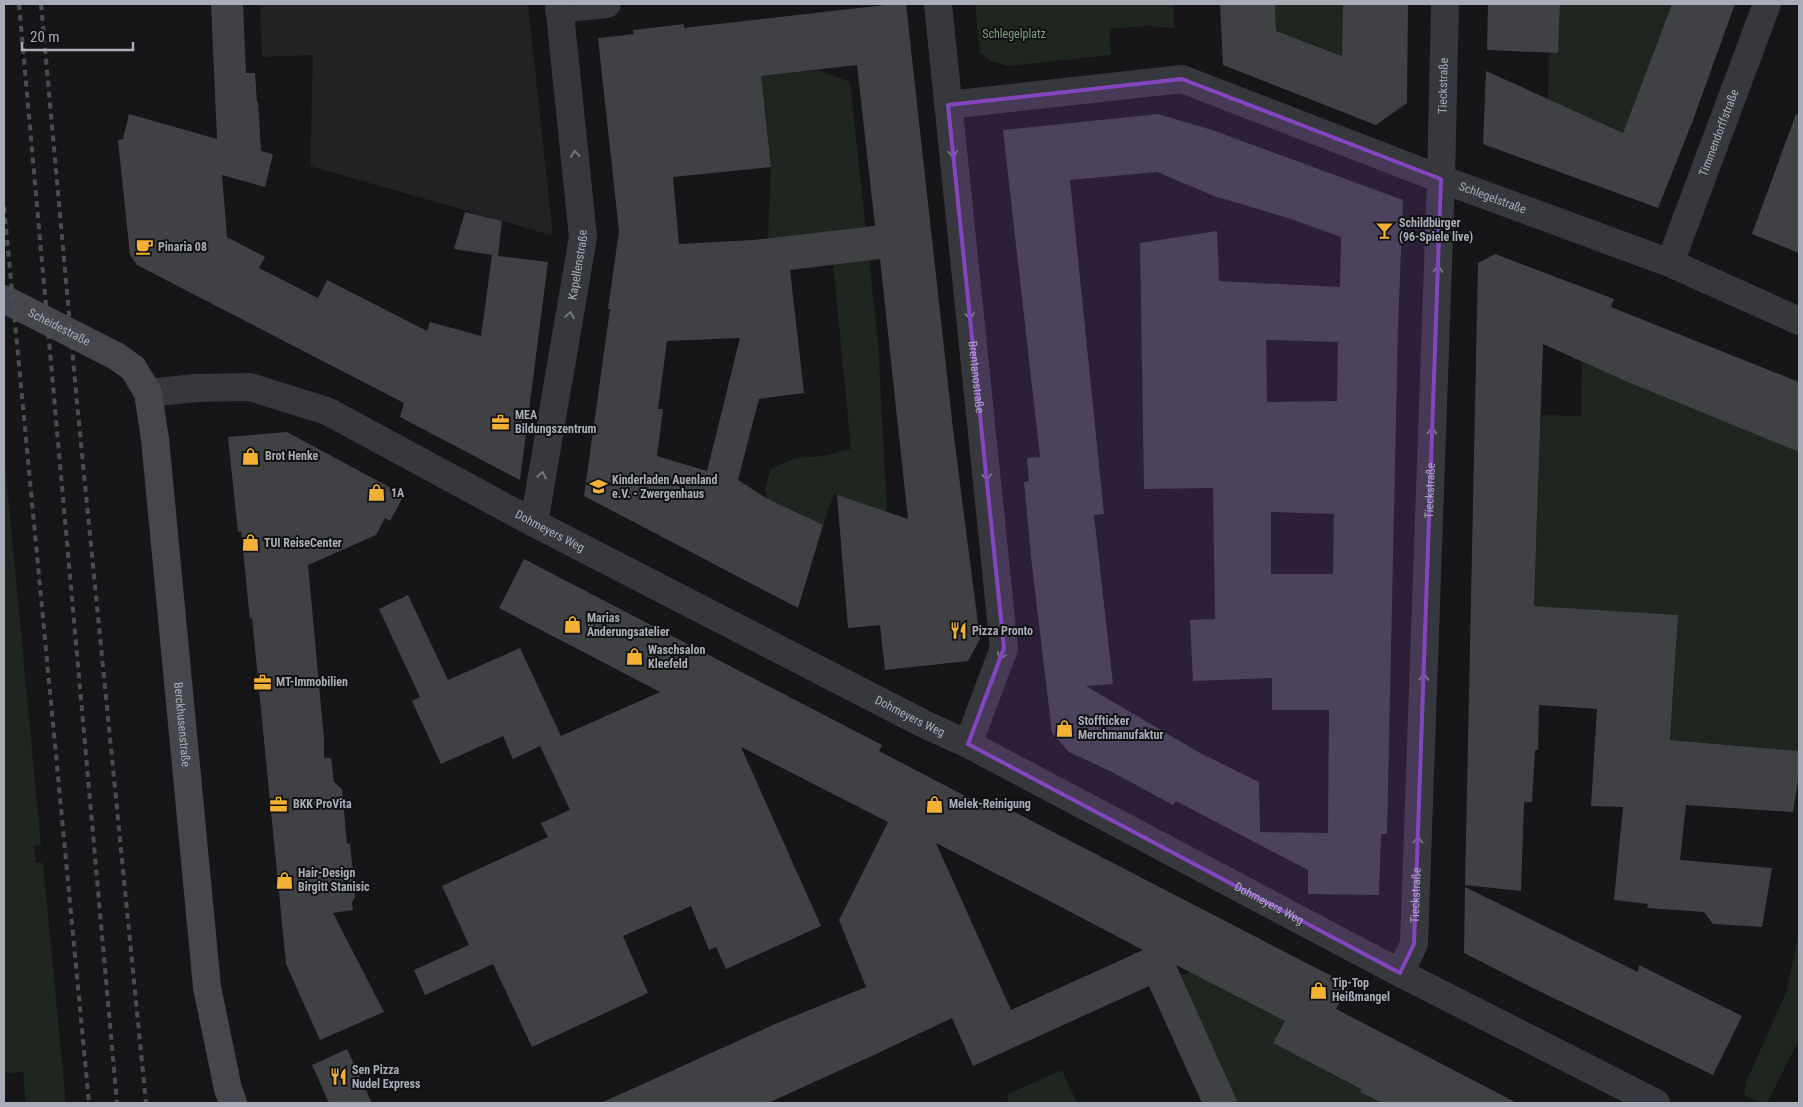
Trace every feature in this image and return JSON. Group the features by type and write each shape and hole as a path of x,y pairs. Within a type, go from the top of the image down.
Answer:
{"street":[{"path":"559,7 606,4"},
{"name":"Brentanostraße","path":"938,4 1004,648 968,744"},
{"name":"Tieckstraße","path":"1400,973 1414,944 1441,179 1445,4"},
{"name":"Timmendorffstraße","path":"1670,263 1767,4"},
{"name":"Kapellenstraße","path":"534,523 583,237 559,7"},
{"name":"Schlegelstraße","path":"948,106 1182,79 1441,179 1670,263 1799,321"},
{"name":"Scheidestraße","path":"4,299 116,356"},
{"name":"Berckhusenstraße","path":"116,356 133,368 148,393 156,449 207,987 228,1089 233,1103"},
{"name":"Dohmeyers Weg","path":"148,393 196,388 250,387 327,411 534,523 917,720 968,744 1400,973 1656,1103"}],"highlighted area":[{"path":"1182,79 1441,179 1414,944 1400,973 968,744 1004,648 948,105"}],"shaded area":[{"path":"260,4 528,4 552,227 551,235 310,166 313,55 262,57"}],"green space":[{"name":"Schlegelplatz","path":"975,4 1173,4 1174,28 1146,26 1109,29 1111,55 1008,66 991,61 980,53"},
{"path":"1275,4 1343,4 1343,21 1365,21 1365,64 1276,31"},
{"path":"1560,4 1672,4 1623,133 1548,102 1549,53 1558,53"},
{"path":"819,70 850,82 878,342 887,511 918,605 862,504 834,494 819,537 801,514 766,498 765,488 771,469 796,458 823,456 851,449 830,232 768,238 771,167 765,110 755,77"},
{"path":"1582,362 1799,452 1799,751 1663,739 1672,714 1678,615 1534,606 1541,415 1581,416"},
{"path":"4,453 41,845 34,846 36,863 43,863 66,1103 26,1103 23,1072 4,1073"},
{"path":"1799,933 1799,1040 1767,1103 1760,1103 1744,1095 1746,1082 1786,993"},
{"path":"1193,972 1260,1008 1286,1019 1273,1043 1361,1089 1360,1092 1382,1103 1238,1103 1197,1013 1168,978"},
{"path":"1062,1070 1077,1103 1010,1103 1006,1095"}],"building":[{"path":"211,4 243,4 246,73 255,73 261,151 273,154 265,187 222,175 227,237 265,257 259,268 318,298 327,280 427,331 430,322 481,336 492,255 454,249 465,212 502,221 498,256 548,262 520,480 400,417 404,403 137,265 130,255 118,140 123,139 129,114 217,139"},
{"path":"906,4 953,429 980,639 968,661 885,670 880,625 848,628 837,495 908,519 880,259 790,270 804,393 759,399 738,480 766,498 823,525 798,608 584,496 619,231 598,38 634,34 633,30 684,24 684,28","holes":["857,65 875,226 753,240 679,244 673,177 771,167 761,76","740,338 707,471 657,456 663,409 658,409 667,341"]},
{"path":"1220,4 1275,4 1276,31 1342,56 1343,4 1408,4 1407,103 1376,125 1223,65"},
{"path":"1488,4 1560,4 1558,53 1487,50"},
{"path":"1672,4 1735,4 1693,120 1658,208 1483,144 1486,71 1623,133"},
{"path":"1158,114 1212,130 1403,200 1398,326 1387,834 1381,834 1379,895 1308,894 1308,870 1176,801 1173,805 1112,772 1069,752 1052,733 1024,482 1029,481 1027,458 1040,457 1003,130","holes":["1157,172 1214,196 1288,218 1341,237 1340,287 1219,281 1217,231 1140,243 1144,489 1213,488 1215,619 1190,620 1193,681 1272,678 1272,710 1329,710 1328,833 1260,832 1259,782 1200,753 1086,686 1113,684 1094,515 1104,514 1070,180","1266,340 1338,342 1337,401 1267,402","1271,512 1334,514 1333,574 1271,574"]},
{"path":"1796,114 1799,115 1799,253 1752,234"},
{"path":"1495,254 1614,299 1611,307 1799,382 1799,452 1628,382 1543,344 1534,606 1678,615 1670,740 1799,751 1799,775 1793,812 1686,805 1680,860 1772,868 1762,927 1713,924 1704,912 1647,908 1648,904 1614,900 1623,807 1591,806 1597,709 1539,705 1538,750 1535,750 1532,802 1524,802 1521,891 1465,885 1478,263"},
{"path":"287,432 404,495 390,521 385,518 376,535 308,565 324,739 324,758 331,758 334,782 342,789 347,844 350,843 354,884 355,898 352,902 353,910 333,913 384,1012 320,1040 286,964 252,618 250,619 241,531 238,532 228,437"},
{"path":"524,559 882,745 879,751 994,811 999,804 1349,985 1336,1009 1517,1103 1382,1103 1360,1092 1361,1089 1273,1043 1285,1021 1176,965 1238,1103 1202,1103 1149,986 973,1066 952,1018 768,1103 601,1103 775,1024 866,987 839,920 888,822 741,747 821,926 726,969 716,947 709,950 691,906 623,936 648,993 532,1047 493,964 425,995 414,970 469,945 442,886 548,837 541,823 570,810 540,746 513,759 503,736 441,764 412,701 420,697 379,609 408,595 448,680 520,648 561,736 660,692 499,608","holes":["936,843 1143,950 1011,1010"]},
{"path":"1465,887 1638,972 1639,965 1742,1016 1713,1075 1464,953"},
{"name":"Sen Pizza Nudel Express","path":"347,1049 372,1103 329,1103 312,1065"}],"railway":[{"path":"19,4 117,1103"},
{"path":"41,4 77,403 146,1103"},
{"path":"4,207 89,1103"}],"place":[{"name":"Schildbürger (96-Spiele live)","path":"1385,230"},
{"name":"Pinaria 08","path":"144,247"},
{"name":"MEA Bildungszentrum","path":"501,422"},
{"name":"Brot Henke","path":"251,456"},
{"name":"Kinderladen Auenland e.V. - Zwergenhaus","path":"598,487"},
{"name":"1A","path":"377,493"},
{"name":"TUI ReiseCenter","path":"250,543"},
{"name":"Marias Änderungsatelier","path":"573,625"},
{"name":"Pizza Pronto","path":"958,631"},
{"name":"Waschsalon Kleefeld","path":"634,657"},
{"name":"MT-Immobilien","path":"262,682"},
{"name":"Stoffticker Merchmanufaktur","path":"1064,728"},
{"name":"BKK ProVita","path":"279,804"},
{"name":"Melek-Reinigung","path":"935,804"},
{"name":"Hair-Design Birgitt Stanisic","path":"284,880"},
{"name":"Tip-Top Heißmangel","path":"1318,990"},
{"name":"Sen Pizza Nudel Express","path":"338,1077"}]}
